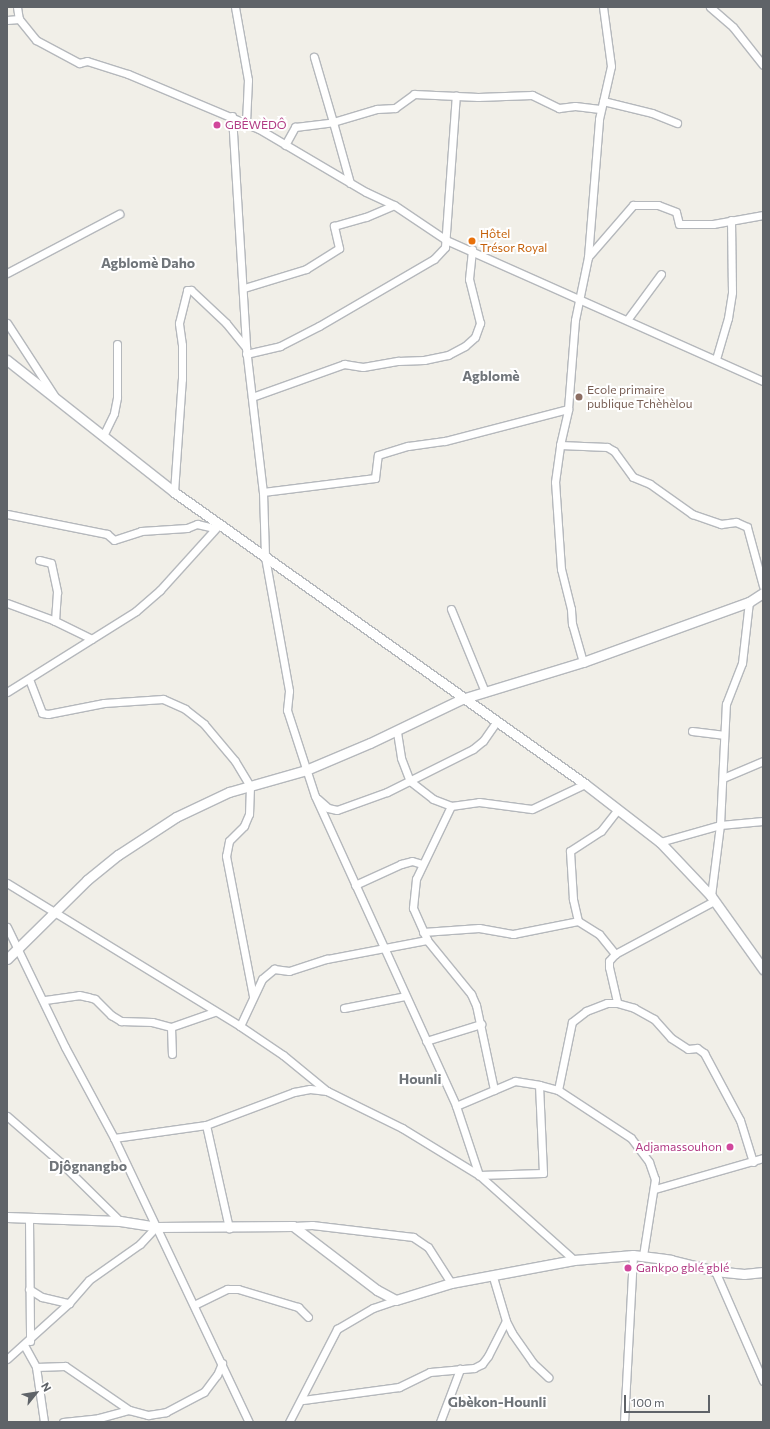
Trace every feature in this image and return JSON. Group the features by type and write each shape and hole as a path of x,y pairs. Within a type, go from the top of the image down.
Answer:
{"street":[{"path":"17,7 19,19 36,40 53,51 79,63 87,61 128,74 232,116 350,183 394,205 446,240 472,249 578,299 763,380"},
{"path":"235,7 248,80 246,123"},
{"path":"583,662 572,624 557,539 555,482 560,445 568,409 578,299 588,257 594,161 600,109 611,66 603,7"},
{"path":"710,7 733,28 763,65"},
{"path":"7,20 19,19"},
{"path":"314,57 350,183"},
{"path":"285,145 295,127 333,122 377,109 395,108 414,94 478,97 532,95 559,108 575,106 600,109"},
{"path":"246,351 280,346 434,259 445,247 456,95"},
{"path":"603,102 652,113 677,123"},
{"path":"232,116 244,288 246,351 263,492 265,557 289,691 287,710 315,796 456,1106 480,1175"},
{"path":"244,288 306,269 339,248 334,226 366,217 394,205"},
{"path":"588,257 633,205 658,205 676,212 679,224 697,226 763,215"},
{"path":"7,273 119,214"},
{"path":"716,359 728,318 732,292 731,220"},
{"path":"252,397 344,364 364,367 398,361 424,360 448,355 465,346 475,337 480,323 469,279 472,249"},
{"path":"627,320 661,274"},
{"path":"174,492 182,379 182,345 179,324 187,290 191,290 226,323 246,351"},
{"path":"7,323 59,402"},
{"path":"103,436 114,413 117,397 117,344"},
{"path":"7,361 217,526 265,557 462,699 585,784 660,842 713,898 763,969"},
{"path":"263,492 375,478 378,455 408,446 445,441 568,409"},
{"path":"560,445 607,447 614,451 633,477 650,484 692,514 714,522 736,522 747,526 763,586"},
{"path":"7,514 107,534 114,540 141,531 187,528 197,524 217,526"},
{"path":"7,692 136,610 154,595 217,526"},
{"path":"39,560 51,563 57,592 55,621"},
{"path":"7,959 87,880 149,833 176,816 250,786 306,770 397,732 462,699 583,662 749,602 763,594"},
{"path":"713,898 720,825 723,778 723,735 726,704 742,663 749,602"},
{"path":"7,603 55,621 92,639"},
{"path":"451,609 486,692"},
{"path":"29,679 42,713 48,714 104,703 163,699 185,709 204,724 222,743 250,786 248,819 229,841 226,856 253,996"},
{"path":"315,796 328,808 337,810 351,807 410,781 473,749 483,741 496,722"},
{"path":"692,731 723,735"},
{"path":"397,732 401,758 410,781 433,799 451,806 474,802 532,808 585,784"},
{"path":"723,778 763,761"},
{"path":"451,806 416,879 413,898 416,918 428,940 471,994 481,1024 494,1090"},
{"path":"578,921 572,893 570,851 601,831 618,809"},
{"path":"660,842 720,825 763,821"},
{"path":"355,885 401,864 412,861 422,864"},
{"path":"7,883 214,1012 240,1026 288,1059 327,1091 402,1128 480,1175 574,1260"},
{"path":"617,1003 609,967 609,961 615,954 713,898"},
{"path":"423,932 479,928 513,934 578,921 599,934 615,954"},
{"path":"7,927 45,1000 66,1047 114,1138 249,1422"},
{"path":"240,1026 249,1010 253,996 262,979 274,969 290,971 328,959 428,940"},
{"path":"45,1000 78,995 88,997 95,999 112,1016 121,1020 152,1022 171,1027 214,1012"},
{"path":"344,1008 405,996"},
{"path":"558,1090 572,1022 597,1006 617,1003 648,1015 671,1038 688,1049 697,1048 704,1053 740,1120 753,1162"},
{"path":"426,1041 481,1024"},
{"path":"171,1027 172,1054"},
{"path":"456,1106 515,1081 539,1085 558,1090 636,1141 653,1170 655,1189 644,1256"},
{"path":"480,1175 543,1173 539,1085"},
{"path":"114,1138 206,1125 294,1092 310,1089 327,1091"},
{"path":"7,1116 60,1162 120,1221"},
{"path":"206,1125 229,1228"},
{"path":"655,1189 763,1158"},
{"path":"7,1217 120,1221 156,1227 229,1228 312,1225 413,1237 428,1247 451,1283"},
{"path":"29,1218 27,1343 36,1367 44,1422"},
{"path":"293,1226 377,1290 396,1300"},
{"path":"7,1359 27,1343 69,1303 89,1280 140,1244 156,1227"},
{"path":"624,1422 633,1255"},
{"path":"289,1422 303,1400 337,1329 373,1308 396,1300 451,1283 493,1277 574,1260 633,1255 715,1271 744,1274 763,1272"},
{"path":"715,1271 763,1381"},
{"path":"493,1277 506,1322 518,1344 548,1377"},
{"path":"29,1289 42,1298 69,1303"},
{"path":"194,1304 227,1289 238,1289 298,1307 308,1317"},
{"path":"303,1400 399,1387 430,1372 460,1369 482,1364 506,1322"},
{"path":"36,1367 65,1366 129,1410 157,1415 177,1407 204,1392 217,1375 222,1363"},
{"path":"440,1422 460,1369"},
{"path":"63,1422 99,1418 129,1410"}],"place":[{"name":"GBÊWÈDÔ","path":"217,125"},
{"name":"Hôtel Trésor Royal","path":"472,241"},
{"name":"Ecole primaire publique Tchèhèlou","path":"579,397"},
{"name":"Adjamassouhon","path":"730,1147"},
{"name":"Gankpo gblé gblé","path":"628,1268"}],"district":[{"name":"Agblomè Daho","path":"148,263"},
{"name":"Agblomè","path":"491,376"},
{"name":"Hounli","path":"420,1079"},
{"name":"Djôgnangbo","path":"88,1166"},
{"name":"Gbèkon-Hounli","path":"497,1402"}]}
